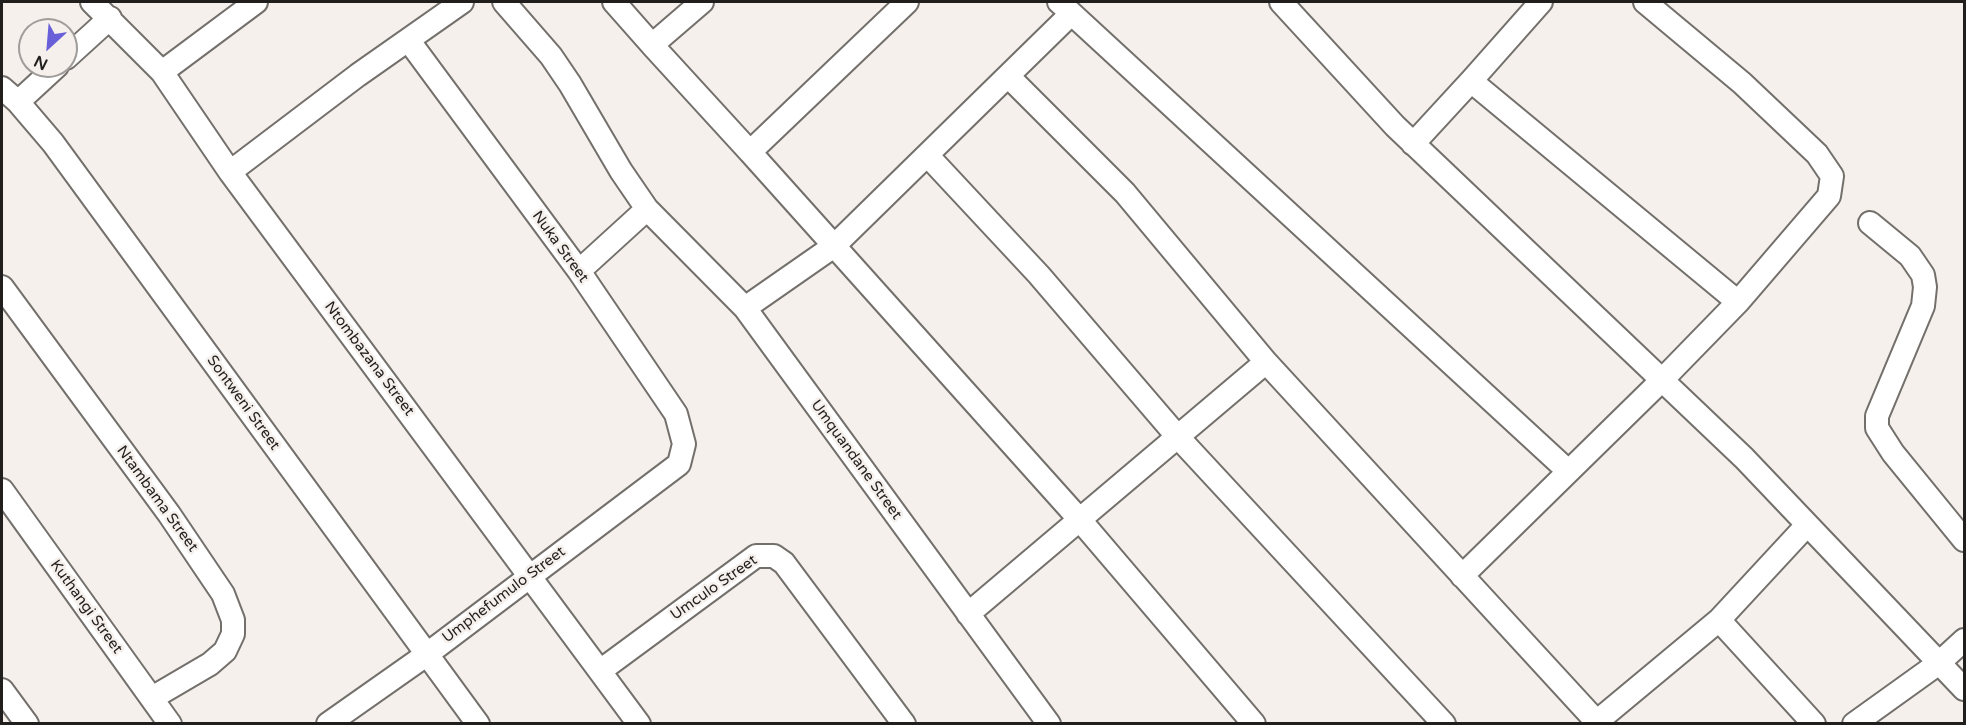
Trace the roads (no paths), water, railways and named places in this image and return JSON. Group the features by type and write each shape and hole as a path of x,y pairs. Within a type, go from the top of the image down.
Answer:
{"street":[{"name":"Ntombazana Street","path":"92,2 162,72 230,172 639,723"},
{"path":"162,72 256,2"},
{"path":"230,172 358,75 462,2"},
{"path":"614,2 1080,520 1254,723"},
{"path":"652,45 702,2"},
{"path":"750,152 907,2"},
{"path":"1283,2 1413,144 1744,458 1965,689"},
{"path":"1413,144 1541,2"},
{"path":"1462,576 1567,470 1663,379 1738,302 1829,196 1832,176 1817,154 1742,83 1645,2"},
{"name":"Umquandane Street","path":"513,5 570,84 621,171 647,209 745,308 1049,723"},
{"path":"745,308 834,246 1008,76 1065,8 1567,470"},
{"path":"78,47 110,18"},
{"name":"Nuka Street","path":"409,41 579,271 676,414 684,444 679,464"},
{"path":"1008,76 1125,193 1266,362 1595,722 1719,620 1808,525"},
{"path":"10,95 38,78"},
{"path":"1471,81 1738,302"},
{"name":"Sontweni Street","path":"10,95 53,142 426,655 478,723"},
{"path":"928,156 1039,275 1177,436 1444,723"},
{"path":"579,271 647,209"},
{"path":"1870,223 1910,256 1923,275 1925,287 1923,306 1877,416 1877,428 1893,453 1965,540"},
{"name":"Ntambama Street","path":"2,287 169,514 223,594 233,620 233,634 225,651 210,664 152,698"},
{"path":"968,614 1266,362"},
{"name":"Umphefumulo Street","path":"328,723 426,655 679,464"},
{"name":"Kuthangi Street","path":"2,490 170,723"},
{"name":"Umculo Street","path":"600,670 756,556 774,556 784,563 904,723"},
{"path":"1719,620 1814,723"},
{"path":"1854,723 1939,663 1965,640"},
{"path":"2,690 27,723"}]}
